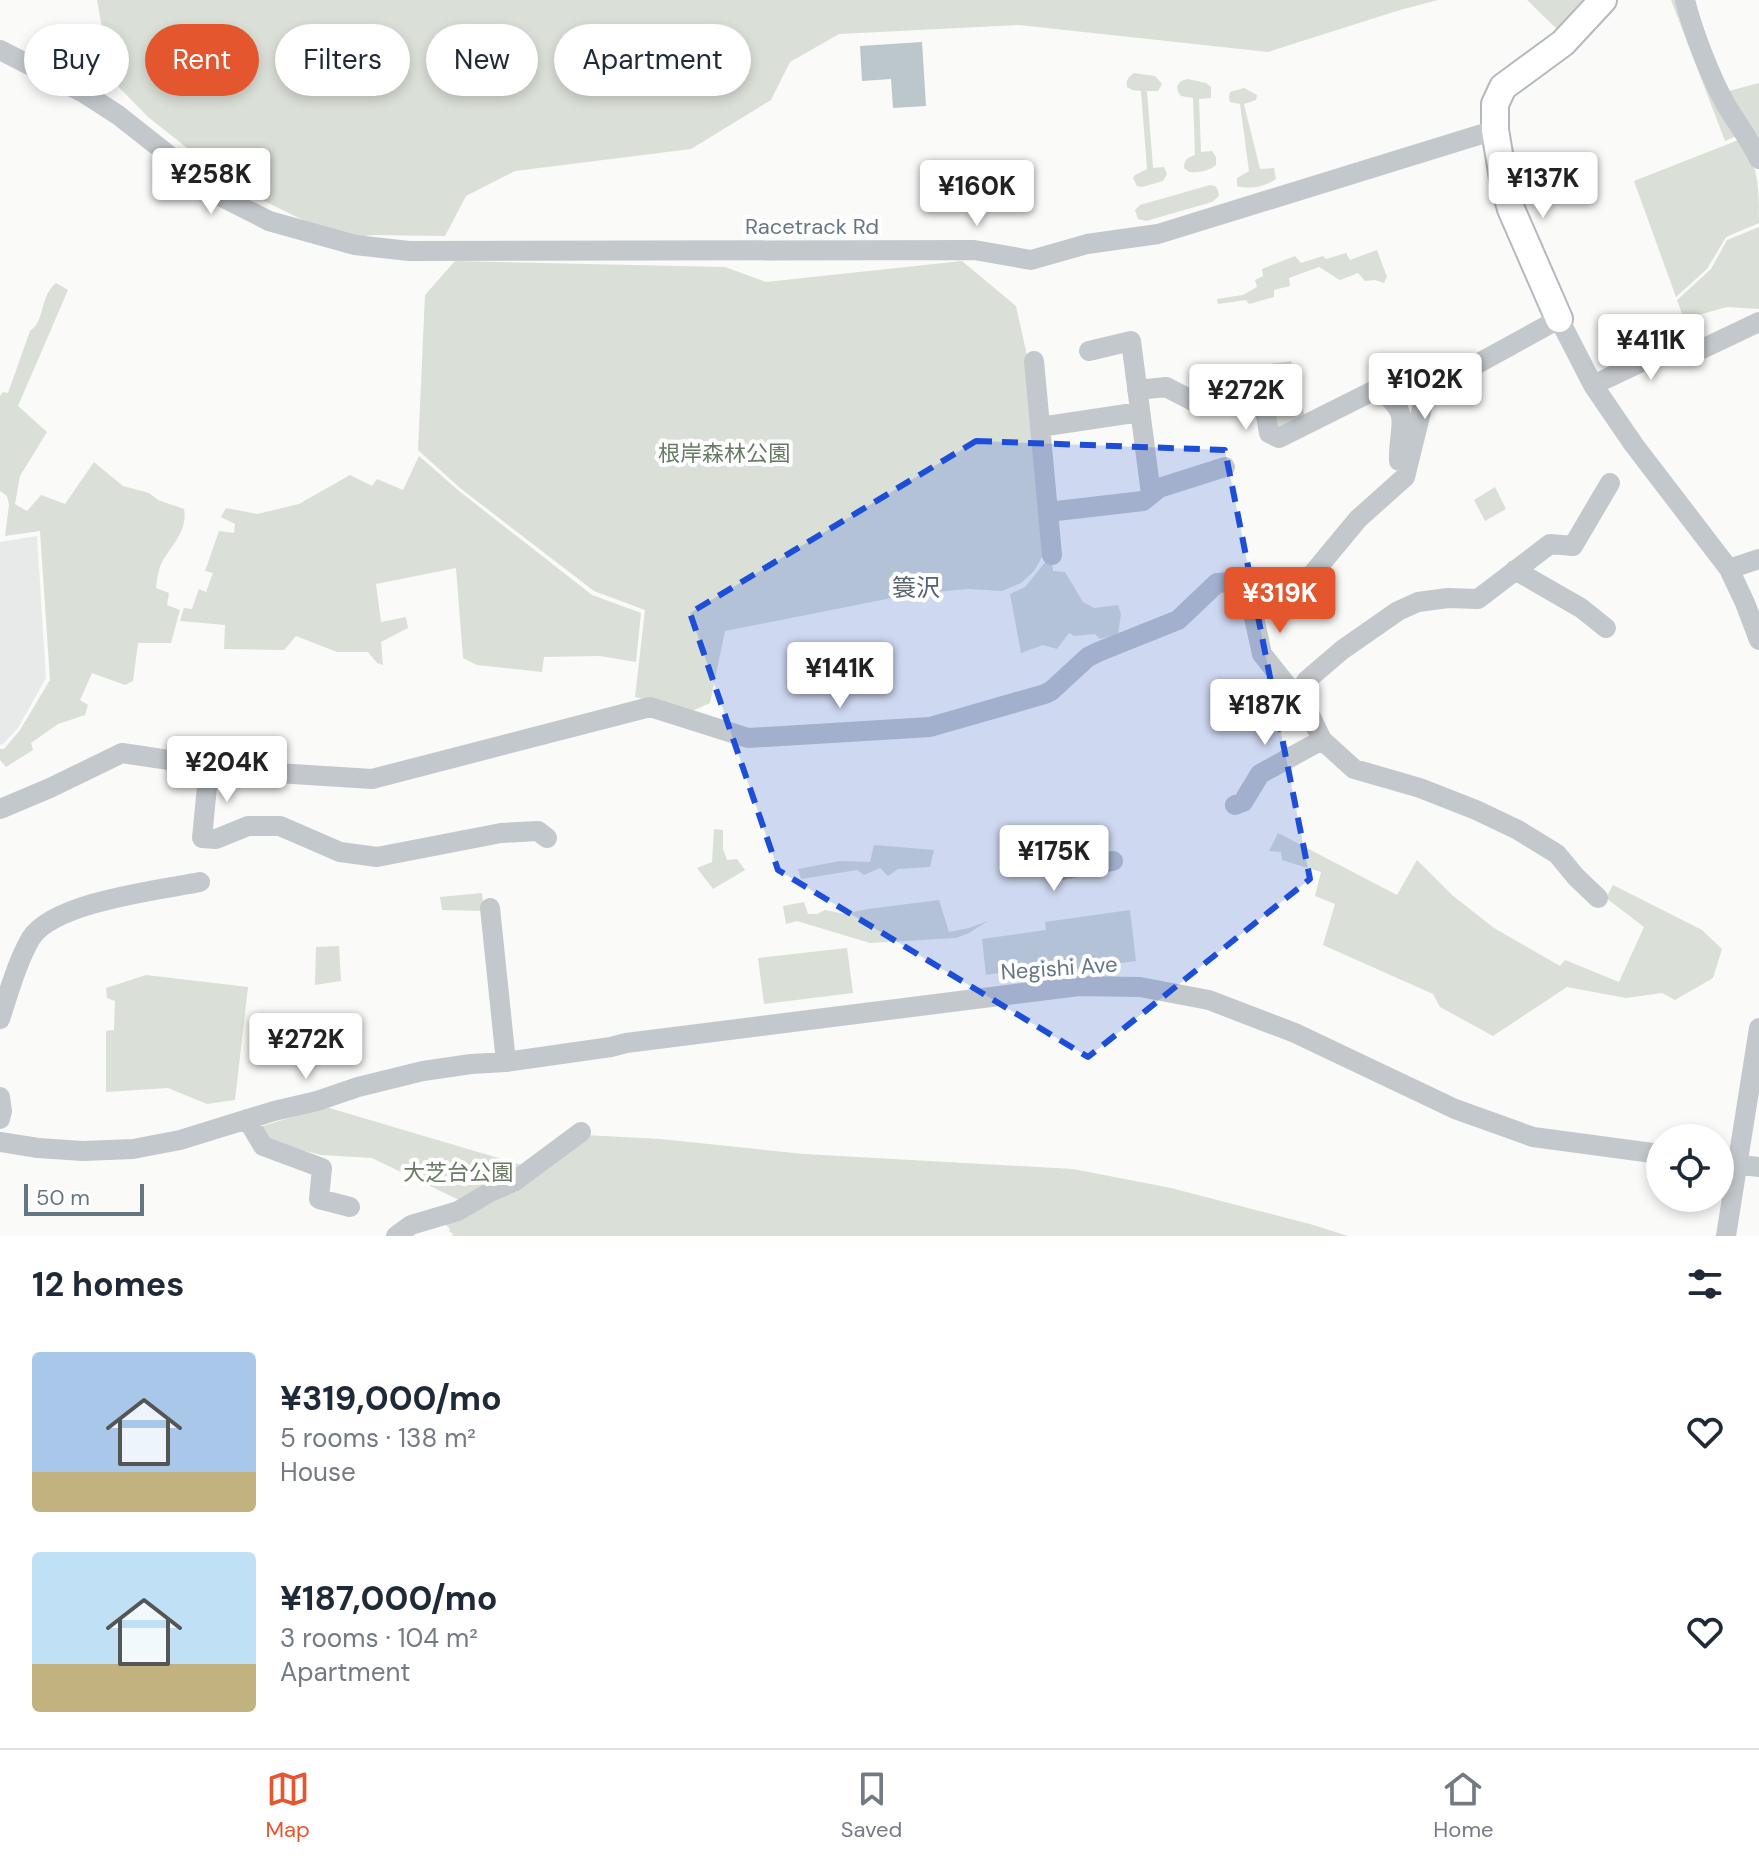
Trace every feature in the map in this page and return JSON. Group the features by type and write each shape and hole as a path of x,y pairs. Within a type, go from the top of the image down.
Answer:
{"street":[{"path":"1603,0 1563,43 1503,87 1485,132 1511,209 1559,319 1593,385 1634,445 1729,569 1759,640"},
{"path":"1685,0 1712,75 1759,159"},
{"name":"Racetrack Rd","path":"0,50 84,93 118,115 222,197 269,221 355,245 409,251 974,250 1031,260 1087,244 1158,234 1485,132"},
{"path":"0,809 122,753 209,766 372,779 650,707 748,738 930,727 1045,694 1088,657 1178,620 1217,583 1310,577 1358,519 1405,477 1426,392 1559,319"},
{"path":"1593,385 1667,350 1702,349 1759,322"},
{"path":"1089,351 1131,341 1151,494"},
{"path":"1034,361 1052,555"},
{"path":"1137,390 1166,387 1197,403 1262,393 1269,433 1279,438 1379,388 1397,403 1403,416 1399,482"},
{"path":"1040,427 1140,412"},
{"path":"1048,512 1143,501 1159,488 1225,467"},
{"path":"1598,898 1557,854 1518,830 1420,788 1354,769 1322,740 1303,700 1303,686 1342,650 1398,611 1418,602 1448,598 1478,599 1550,544 1573,546 1610,483"},
{"path":"1729,569 1759,559"},
{"path":"1515,570 1581,608 1606,628"},
{"path":"1246,581 1262,654 1293,693 1303,700"},
{"path":"1235,805 1243,802 1260,774 1322,740"},
{"path":"209,766 202,838 216,839 248,826 280,826 340,852 377,857 501,833 538,831 547,838"},
{"path":"1045,835 1056,871 1113,861"},
{"path":"0,1019 32,936 47,922 82,906 200,882"},
{"path":"490,908 506,1062"},
{"name":"Negishi Ave","path":"0,1142 38,1148 133,1149 180,1140 423,1071 1079,986 1140,987 1209,1000 1295,1033 1455,1109 1533,1137 1646,1152"},
{"path":"1734,1138 1759,1028"},
{"path":"0,1097 0,1119"},
{"path":"247,1119 263,1146 322,1168 319,1199 350,1207"},
{"path":"396,1236 411,1225 458,1211 515,1181 581,1132"},
{"path":"1734,1165 1759,1167"},
{"path":"1726,1236 1727,1212"}],"highlighted area":[{"path":"976,441 1225,450 1310,879 1088,1057 778,870 690,613"}],"shaded area":[{"path":"922,42 926,106 893,108 891,79 862,81 860,46"},
{"path":"37,536 46,678 18,728 0,745 0,542"}],"green space":[{"path":"97,0 1438,0 1268,52 1019,25 839,34 790,62 771,100 691,149 515,171 466,196 445,236 357,237 305,221 258,198 220,174 148,117 128,96 129,24 101,24"},
{"path":"1527,0 1588,0 1559,31"},
{"path":"1671,0 1683,0 1739,135 1725,141"},
{"path":"1134,73 1155,76 1162,84 1158,91 1147,91 1153,168 1164,167 1167,174 1163,181 1142,187 1137,186 1133,178 1147,169 1141,91 1127,87 1128,79"},
{"path":"1188,79 1211,87 1211,98 1199,99 1201,152 1212,151 1216,165 1200,172 1189,172 1184,168 1187,159 1195,155 1193,98 1181,96 1177,86"},
{"path":"1759,83 1759,152 1725,92"},
{"path":"1244,88 1257,95 1256,100 1244,104 1260,169 1274,168 1276,179 1252,187 1237,186 1237,178 1249,171 1240,104 1230,102 1229,98 1230,92"},
{"path":"1741,139 1757,179 1759,223 1726,237 1707,269 1676,297 1634,181"},
{"path":"1215,186 1219,196 1212,202 1146,221 1138,219 1135,210 1140,205"},
{"path":"1759,227 1759,309 1727,307 1684,319 1677,300 1711,269 1727,240"},
{"path":"1377,250 1387,277 1384,283 1365,281 1358,273 1340,280 1319,267 1289,278 1290,286 1274,290 1274,297 1249,304 1246,300 1218,304 1217,299 1243,295 1257,287 1255,280 1263,276 1262,269 1295,256 1301,263 1346,253 1350,260"},
{"name":"根岸森林公園","path":"455,261 725,267 766,282 962,261 1016,306 1030,369 1043,555 1034,571 1021,583 1002,591 969,589 912,594 725,631 710,703 692,711 635,697 645,610 594,591 460,488 418,450 425,295"},
{"path":"56,283 68,290 18,406 47,432 20,476 15,504 27,511 41,495 65,504 94,462 123,486 149,493 158,500 184,509 184,524 162,562 156,588 169,593 167,605 180,610 171,643 138,643 133,681 125,685 92,673 80,700 88,705 85,715 58,724 31,743 33,750 6,767 0,760 0,749 4,749 20,730 50,680 40,531 5,536 9,505 7,496 0,491 0,396 3,392 8,393 30,331"},
{"path":"1291,361 1305,417 1279,432 1274,428 1264,365"},
{"path":"419,456 592,595 641,613 636,662 600,656 544,657 542,672 477,665 463,658 456,568 376,584 381,622 406,617 408,628 381,642 383,665 377,663 368,652 337,652 296,636 284,650 224,649 225,625 180,621 184,608 192,609 199,589 206,592 213,573 205,571 219,531 234,533 235,524 221,517 226,508 257,514 299,504 350,475 372,486 377,479 403,490"},
{"path":"1495,487 1506,509 1485,521 1474,500"},
{"path":"1047,560 1052,562 1053,571 1065,572 1083,602 1094,608 1118,605 1121,614 1118,634 1100,639 1095,634 1074,636 1069,633 1057,649 1043,645 1021,653 1010,594 1025,587"},
{"path":"714,829 723,830 723,849 727,860 737,859 745,870 713,889 697,868 712,862"},
{"path":"1278,833 1397,895 1417,860 1452,895 1494,928 1560,966 1565,960 1619,982 1644,927 1606,898 1613,885 1702,930 1722,949 1713,978 1675,1000 1662,993 1626,998 1567,987 1493,1036 1440,1007 1433,994 1323,945 1335,904 1315,896 1321,872 1282,860 1281,852 1269,851"},
{"path":"874,845 934,850 930,867 898,869 888,876 880,868 864,875 857,870 801,879 798,869 840,861 870,862"},
{"path":"482,893 484,911 442,910 440,897"},
{"path":"939,900 949,932 988,921 956,938 870,943 797,921 786,924 783,906 804,902 808,914 825,910 845,914"},
{"path":"1130,910 1136,961 1051,972 1050,966 986,975 982,939 1046,930 1045,922"},
{"path":"339,946 341,981 315,985 316,947"},
{"path":"847,948 853,993 764,1004 758,958"},
{"path":"146,975 248,987 235,1100 207,1104 168,1088 106,1092 106,1031 114,1030 115,1001 107,998 106,988"},
{"name":"大芝台公園","path":"326,1107 522,1165 459,1200 372,1158 321,1155 270,1142 259,1127"},
{"path":"585,1135 660,1139 804,1154 1073,1169 1171,1188 1348,1236 452,1236 445,1224"}],"district":[{"name":"簑沢","path":"916,587"}]}
